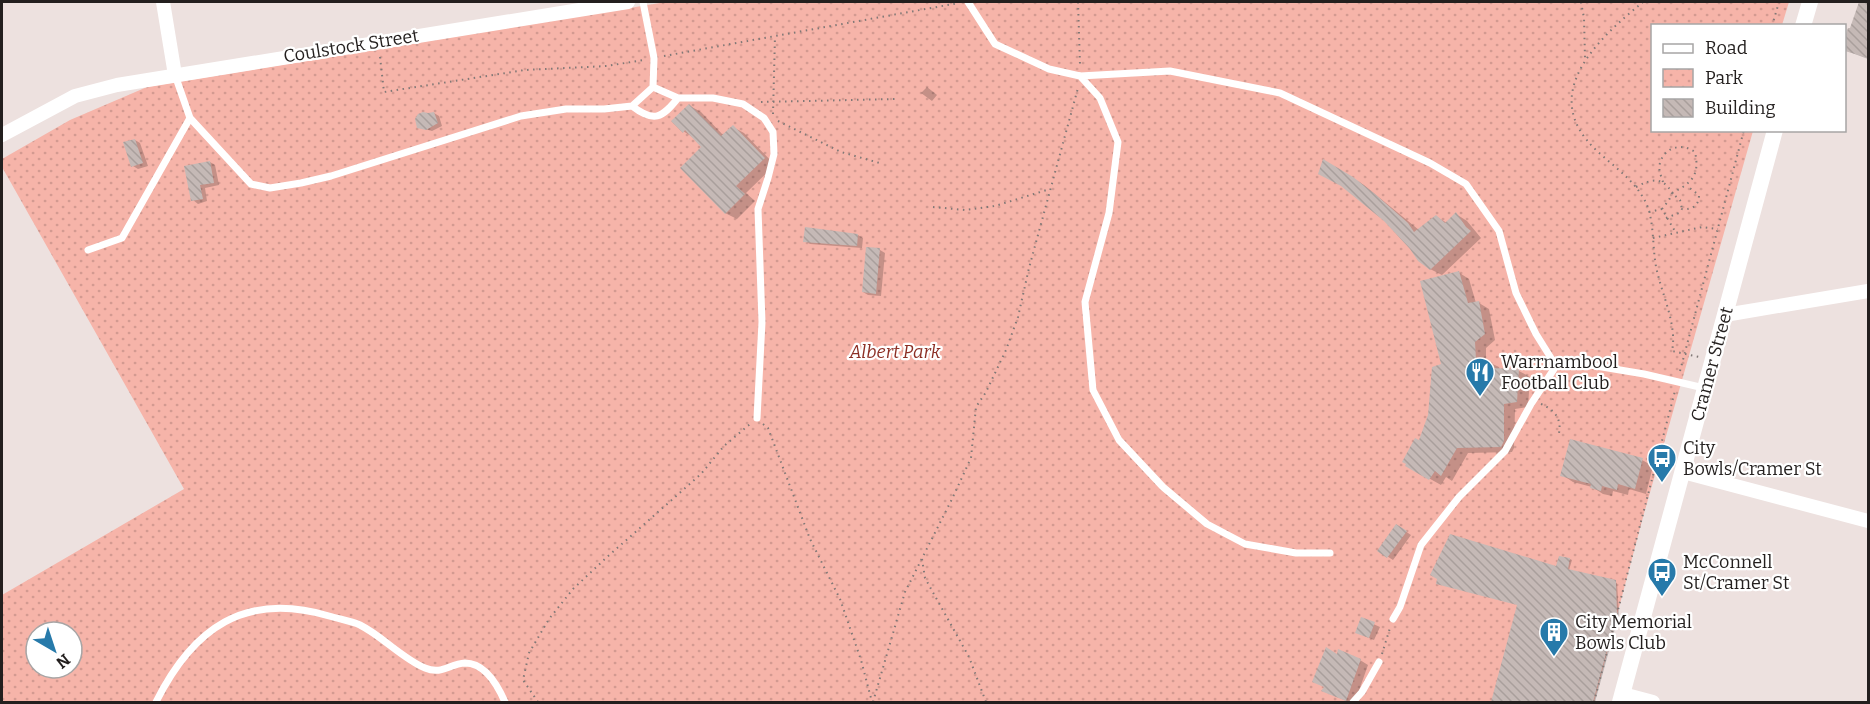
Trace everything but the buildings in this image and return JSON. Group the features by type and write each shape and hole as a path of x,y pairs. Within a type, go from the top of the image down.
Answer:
{"street":[{"path":"163,2 175,75"},
{"name":"Coulstock Street","path":"2,135 75,96 117,85 628,2"},
{"path":"1804,24 1810,2"},
{"name":"Cramer Street","path":"1622,698 1774,132"},
{"path":"1725,315 1869,291"},
{"path":"1683,472 1869,522"},
{"path":"1622,698 1653,702"}],"lane":[{"path":"175,75 190,118 251,184 270,188 331,176 521,116 566,109 604,110 632,106 653,87 654,58 643,2"},
{"path":"968,2 995,44 1049,69 1080,76 1170,71 1280,93 1430,163 1466,184 1498,231 1516,293 1536,334 1556,366"},
{"path":"1080,76 1100,98 1119,142 1109,213 1085,302 1093,390 1119,440 1163,488 1208,524 1245,544 1296,553 1330,553"},
{"path":"653,87 678,98 713,98 743,104 764,118 773,132 774,154 758,209 762,322 757,418"},
{"path":"632,106 642,114 652,117 661,116 678,98"},
{"path":"88,250 122,238 190,118"},
{"path":"1556,366 1590,365 1705,389"},
{"path":"1393,619 1400,608 1421,545 1459,497 1505,451 1556,366"},
{"path":"156,702 166,682 204,636 232,617 257,609 284,608 315,612 359,625 422,666 435,671 464,663 477,666 490,677 505,702"},
{"path":"1353,702 1362,692 1379,662"}],"path":[{"path":"873,702 905,592 971,458 976,407 986,392 1006,350 1018,317 1077,92 1080,76 1078,2"},
{"path":"1581,2 1584,18 1585,59"},
{"path":"1643,2 1612,28 1585,59 1572,86 1570,102 1574,122 1595,149 1617,167 1645,201 1649,212 1656,271 1674,342 1672,351 1713,361"},
{"path":"1773,24 1779,2"},
{"path":"775,36 773,118 841,152 883,164"},
{"path":"743,104 774,101 896,99"},
{"path":"1594,702 1743,132"},
{"path":"1649,212 1662,209 1672,193 1687,186 1695,175 1698,163 1695,152 1689,148 1676,147 1665,153 1660,163 1663,182"},
{"path":"1636,188 1649,181 1660,180 1668,185 1672,193 1680,200 1682,209"},
{"path":"1682,209 1688,210 1695,207 1699,201 1699,195 1687,186"},
{"path":"933,207 965,210 995,206 1051,189"},
{"path":"1662,209 1676,233"},
{"path":"1666,218 1679,213 1682,209"},
{"path":"1652,238 1702,227 1718,229"},
{"path":"1533,401 1554,412 1560,423 1558,437"},
{"path":"538,702 523,681 530,653 549,619 573,589 701,474 724,446 757,418 768,428 810,538 840,599 873,702"},
{"path":"922,559 926,578 969,657 986,702"},
{"path":"1379,662 1393,619"}],"green space":[{"name":"Albert Park","path":"666,2 1789,2 1782,24 1651,24 1651,132 1753,132 1643,517 1594,702 2,702 2,595 184,489 2,167 2,159 70,120 147,87"}],"place":[{"name":"Warrnambool Football Club","path":"1480,398"},
{"name":"City Bowls/Cramer St","path":"1662,484"},
{"name":"McConnell St/Cramer St","path":"1662,598"},
{"name":"City Memorial Bowls Club","path":"1554,658"}]}
